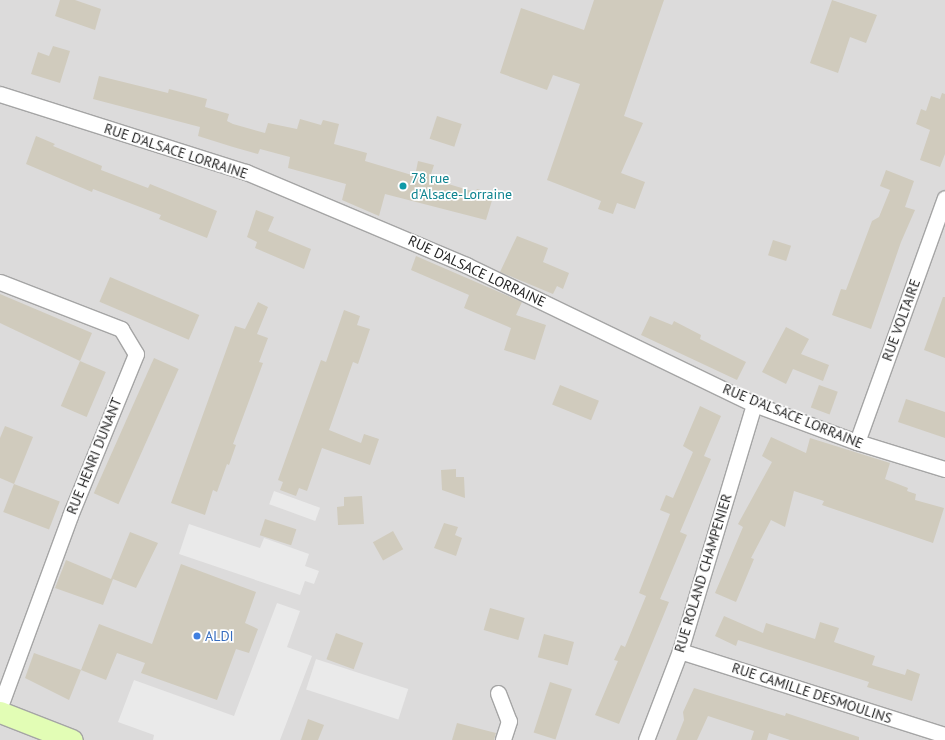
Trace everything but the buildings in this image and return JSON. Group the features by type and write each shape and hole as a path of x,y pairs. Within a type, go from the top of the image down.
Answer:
{"main road":[{"path":"0,712 72,740"}],"street":[{"name":"RUE D'ALSACE LORRAINE","path":"0,94 246,172 354,216 466,265 754,404 857,442 945,469"},
{"name":"RUE VOLTAIRE","path":"857,442 945,198"},
{"name":"RUE HENRI DUNANT","path":"0,282 120,329 136,354 70,516 0,706"},
{"name":"RUE ROLAND CHAMPENIER","path":"646,740 680,651 754,404"},
{"name":"RUE CAMILLE DESMOULINS","path":"680,651 945,735"},
{"path":"498,693 509,721 504,740"}],"shaded area":[{"path":"0,0 945,0 945,740 0,740"},
{"path":"274,491 320,508 315,521 269,504"},
{"path":"189,524 260,548 264,538 309,554 305,566 319,571 314,584 305,581 300,595 179,554"},
{"path":"277,603 300,611 287,647 312,656 280,740 153,740 154,735 118,722 134,680 234,716"},
{"path":"316,659 408,689 398,719 306,689"}],"place":[{"name":"78 rue d'Alsace-Lorraine","path":"403,186"},
{"name":"ALDI","path":"197,636"}]}
